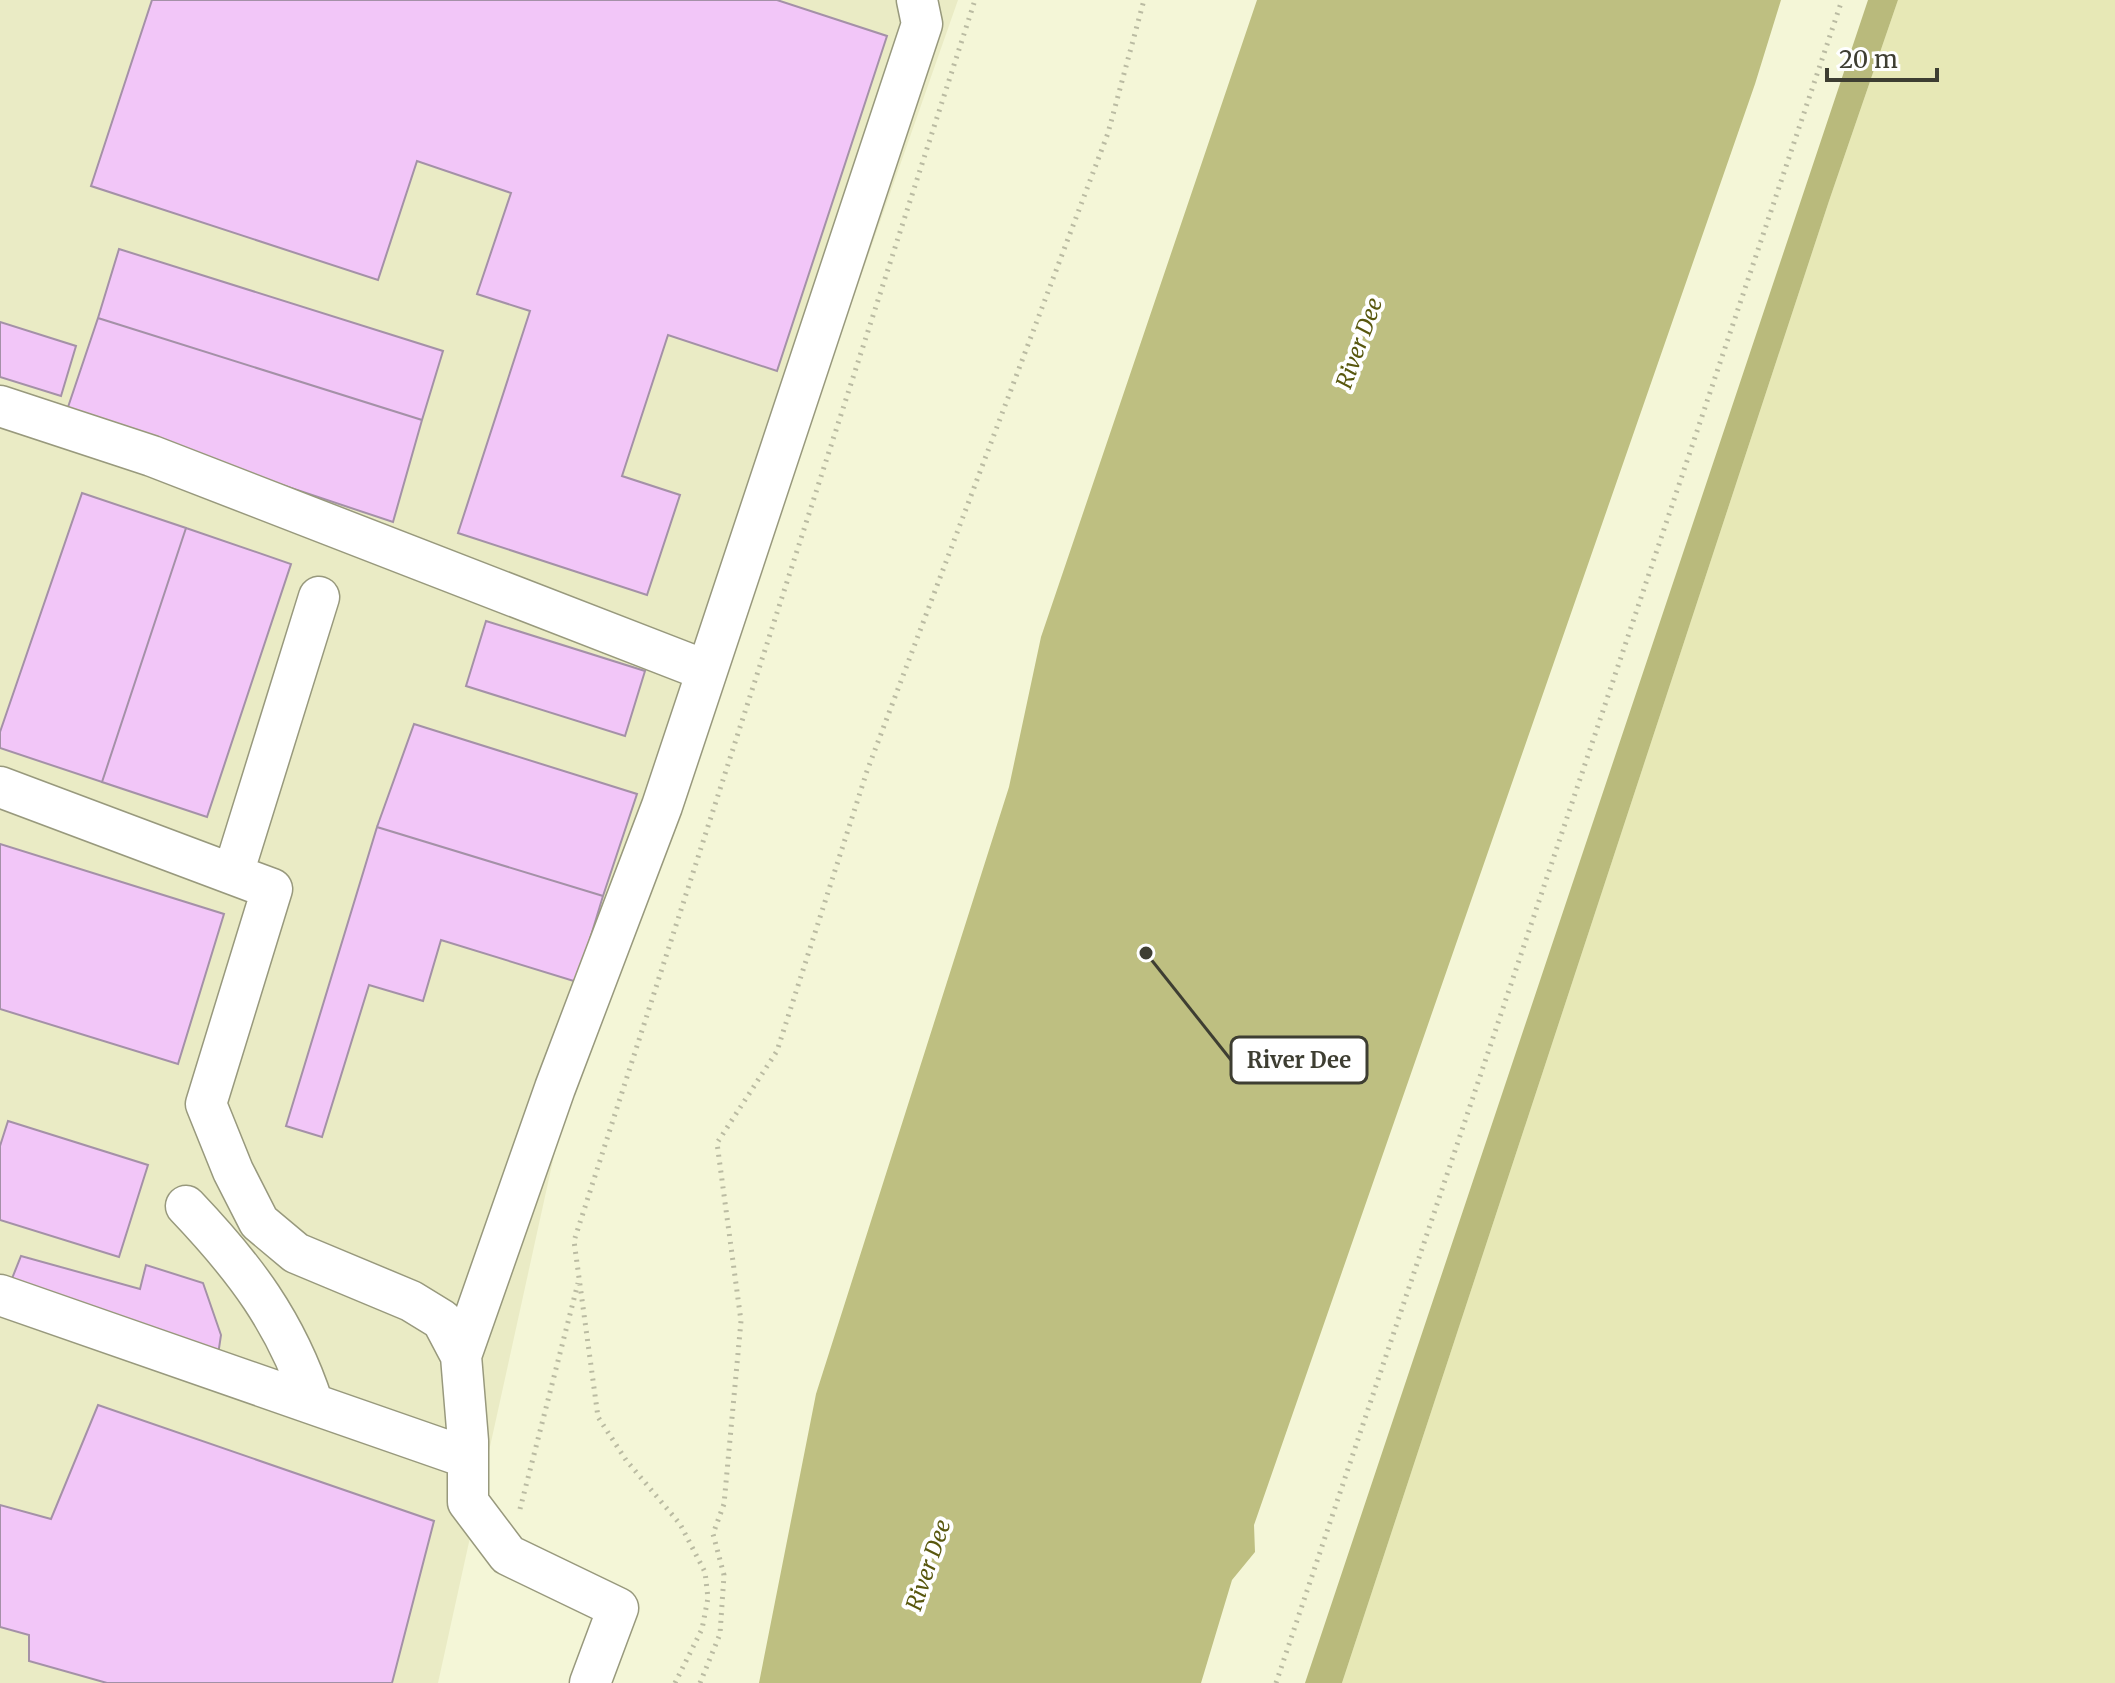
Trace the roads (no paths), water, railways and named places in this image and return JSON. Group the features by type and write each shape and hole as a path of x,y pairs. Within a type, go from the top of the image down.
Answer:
{"street":[{"path":"590,1683 618,1608 508,1555 468,1502 461,1356 555,1088 662,806 922,24 917,0"},
{"path":"0,406 152,456 707,671"},
{"path":"233,874 319,597"},
{"path":"0,787 272,889 206,1104 233,1171 259,1222 296,1253 411,1301 442,1320 461,1356"},
{"path":"186,1206 224,1246 270,1308 298,1359 313,1404"},
{"path":"0,1295 468,1458"}],"water":[{"path":"1257,0 1781,0 1755,84 1254,1525 1255,1552 1232,1580 1201,1683 759,1683 816,1394 1009,787 1041,637"}],"place":[{"name":"River Dee","path":"1146,953"}]}
